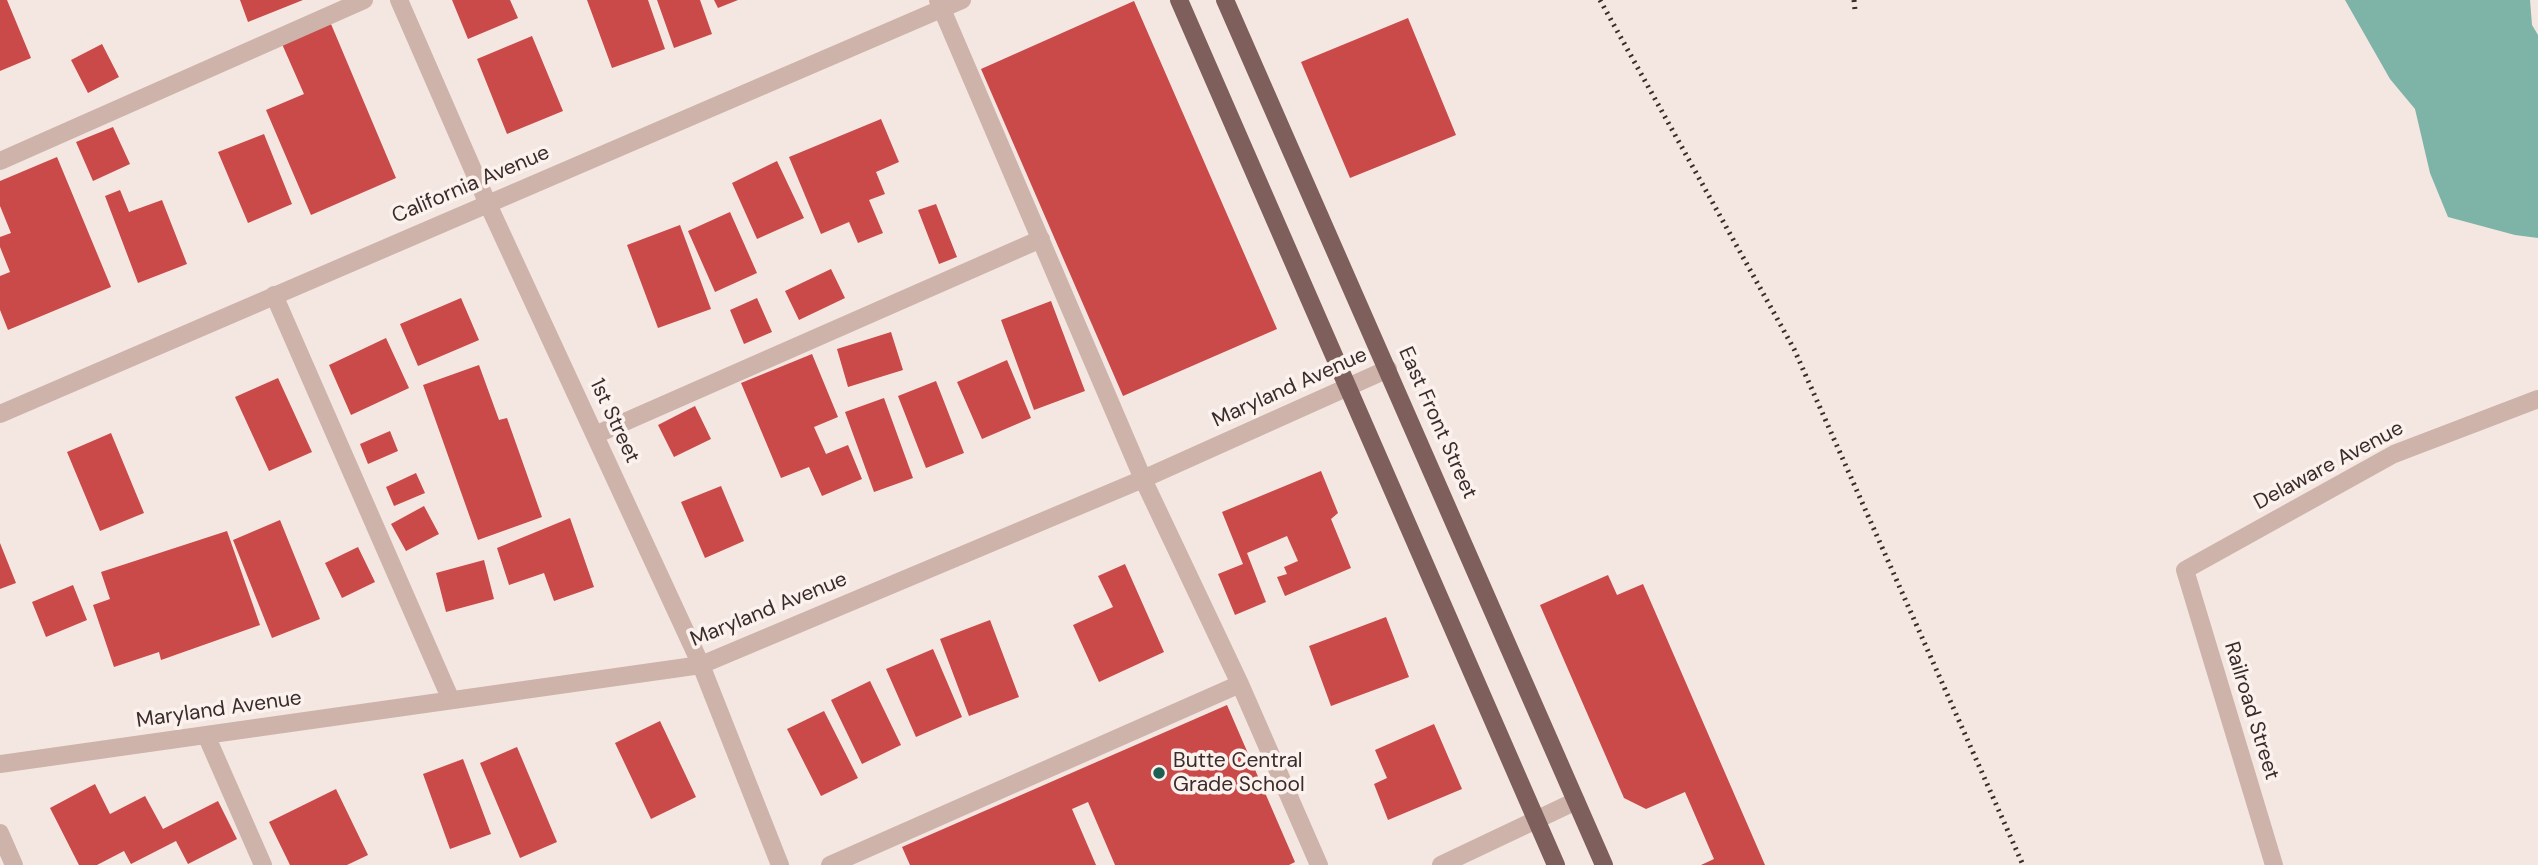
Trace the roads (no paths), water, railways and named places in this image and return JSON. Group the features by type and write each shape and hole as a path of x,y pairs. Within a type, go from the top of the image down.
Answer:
{"main road":[{"path":"1179,0 1556,865"},
{"name":"East Front Street","path":"1225,0 1604,865"}],"street":[{"path":"0,161 364,0"},
{"name":"1st Street","path":"399,0 487,202 701,665 780,865"},
{"name":"California Avenue","path":"0,414 940,4 961,0"},
{"path":"940,4 1143,479 1240,684 1319,865"},
{"path":"595,435 1041,239"},
{"path":"274,295 451,700"},
{"name":"Maryland Avenue","path":"0,764 701,665 1143,479 1388,369"},
{"name":"Delaware Avenue","path":"2185,570 2394,454 2538,399"},
{"name":"Railroad Street","path":"2185,570 2274,865"},
{"path":"830,865 1240,684"},
{"path":"206,735 263,865"},
{"path":"1441,865 1576,801"},
{"path":"0,833 14,865"}],"water":[{"path":"2345,0 2530,0 2532,25 2538,35 2538,238 2515,235 2448,217 2430,173 2415,109 2390,79"}],"railway":[{"path":"1600,0 1794,349 2023,865"},
{"path":"1854,0 1855,10"}],"place":[{"name":"Butte Central Grade School","path":"1159,773"}]}
